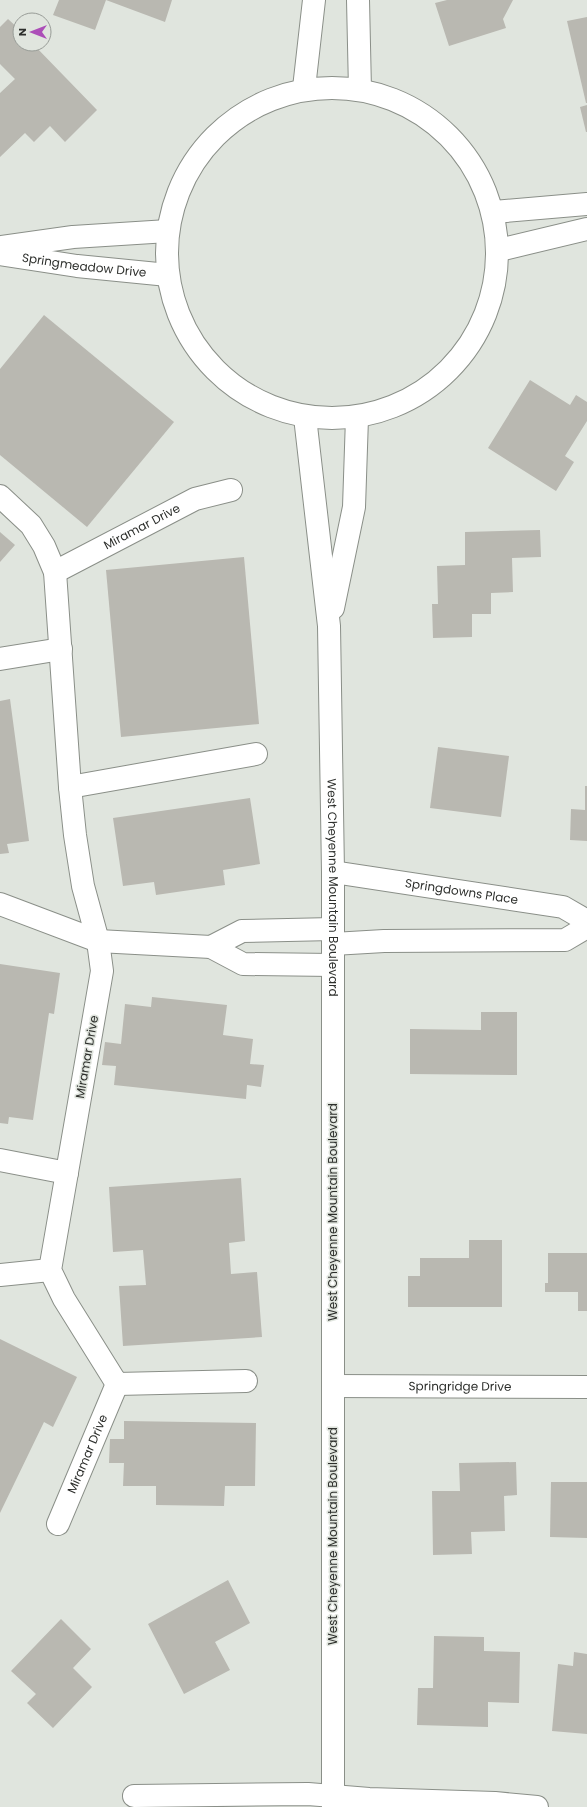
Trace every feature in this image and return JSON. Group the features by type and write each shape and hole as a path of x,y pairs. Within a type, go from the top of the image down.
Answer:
{"street":[{"path":"304,88 314,0"},
{"path":"358,0 360,90"},
{"path":"332,87 360,90 388,98 418,111 448,135 467,157 483,182 494,212 498,233 499,250 487,306 474,337 457,360 437,380 414,397 387,409 357,418 331,419 305,417 270,406 246,395 225,379 209,363 185,329 168,275 168,231 176,198 191,166 209,142 229,122 248,109 276,97 304,88 332,87"},
{"path":"494,212 587,204"},
{"path":"499,250 587,229"},
{"name":"Springmeadow Drive","path":"0,248 73,237 168,231"},
{"name":"Springmeadow Drive","path":"0,254 77,266 168,275"},
{"name":"West Cheyenne Mountain Boulevard","path":"305,417 330,626 334,872 333,1802"},
{"name":"West Cheyenne Mountain Boulevard","path":"330,626 354,507 357,418"},
{"name":"Miramar Drive","path":"55,572 195,498 231,490"},
{"name":"Miramar Drive","path":"0,496 31,525 44,546 55,572 70,787 75,835 83,886 98,941 102,972 50,1270"},
{"path":"0,659 61,649"},
{"path":"70,787 256,754"},
{"name":"Springdowns Place","path":"334,872 563,907 587,921"},
{"path":"0,904 98,941 211,947 242,964 334,946 384,941 565,940 587,927"},
{"path":"211,947 242,931 334,946"},
{"path":"0,1160 67,1173"},
{"path":"0,1275 50,1270 64,1298 117,1384 246,1381"},
{"name":"Miramar Drive","path":"58,1524 117,1384"},
{"name":"Springridge Drive","path":"334,1386 587,1387"},
{"path":"134,1796 308,1794 333,1802 496,1803 537,1807"}],"building":[{"path":"59,0 106,0 95,30 53,15"},
{"path":"106,0 172,0 165,22"},
{"path":"447,0 513,0 503,19 506,28 449,46 435,3"},
{"path":"587,17 587,103 586,103 567,21"},
{"path":"8,19 12,23 12,52 41,52 97,110 65,142 50,126 34,142 25,133 0,157 0,93 15,79 0,64 0,27"},
{"path":"587,105 587,132 586,132 580,107"},
{"path":"44,315 174,422 87,527 0,455 0,369"},
{"path":"530,380 570,405 576,395 587,402 587,421 565,456 574,462 556,491 488,448"},
{"path":"540,530 541,557 512,558 513,592 491,593 491,614 472,614 472,637 433,638 432,604 438,604 437,566 465,565 465,532"},
{"path":"0,532 15,545 0,562"},
{"path":"244,557 259,724 121,737 106,570"},
{"path":"10,699 29,841 7,844 9,853 0,854 0,701"},
{"path":"438,747 509,756 501,817 430,808"},
{"path":"585,786 587,786 587,841 570,840 571,809 585,810"},
{"path":"250,798 260,864 223,870 225,885 156,895 154,882 123,886 113,818"},
{"path":"0,964 60,973 54,1014 49,1013 33,1120 9,1117 8,1124 0,1123"},
{"path":"152,997 227,1005 223,1035 253,1039 250,1064 264,1065 261,1087 247,1085 246,1099 114,1085 116,1066 102,1065 105,1042 121,1044 125,1004 151,1007"},
{"path":"481,1012 517,1012 517,1075 410,1074 410,1029 481,1030"},
{"path":"241,1178 245,1241 229,1243 231,1274 257,1272 262,1337 123,1346 119,1286 146,1285 143,1250 113,1252 109,1187"},
{"path":"469,1240 502,1240 502,1307 408,1307 408,1276 420,1276 420,1258 469,1258"},
{"path":"548,1253 587,1253 587,1311 578,1311 578,1292 545,1292 545,1283 548,1283"},
{"path":"0,1339 77,1377 53,1427 44,1422 0,1513"},
{"path":"124,1421 256,1423 255,1486 225,1486 224,1506 156,1505 156,1486 123,1486 124,1463 109,1463 110,1439 124,1439"},
{"path":"516,1462 517,1495 504,1496 505,1531 471,1532 472,1554 433,1555 432,1491 460,1491 459,1463"},
{"path":"551,1482 587,1482 587,1538 550,1537"},
{"path":"228,1580 250,1623 215,1642 230,1670 184,1694 148,1624"},
{"path":"61,1619 91,1649 73,1668 92,1687 53,1728 27,1703 36,1694 11,1671"},
{"path":"434,1636 484,1637 484,1651 520,1652 519,1703 488,1702 488,1727 417,1725 418,1688 433,1688"},
{"path":"574,1652 587,1654 587,1734 552,1731 558,1664 573,1666"}]}
